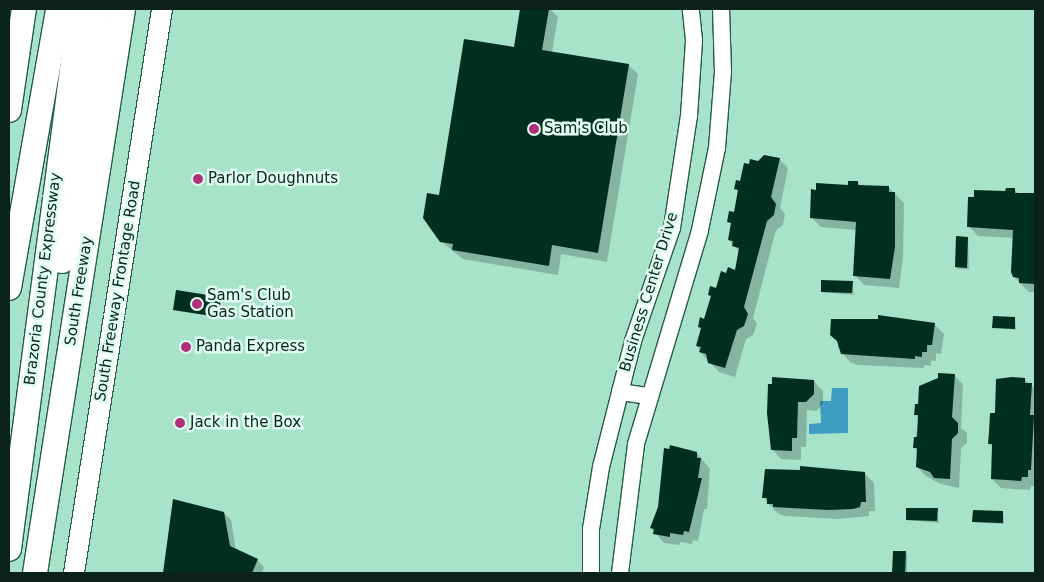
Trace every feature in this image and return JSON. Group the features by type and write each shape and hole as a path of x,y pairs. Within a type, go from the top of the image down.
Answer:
{"highway":[{"path":"9,110 24,9"},
{"path":"9,213 42,9"},
{"name":"Brazoria County Expressway","path":"9,288 58,9"},
{"name":"South Freeway","path":"36,573 124,9"},
{"path":"9,544 30,487 92,11"}],"main road":[{"name":"South Freeway Frontage Road","path":"74,573 162,9"}],"street":[{"name":"Business Center Drive","path":"591,573 591,529 598,485 633,341 672,228 689,116 693,33 691,9"},
{"name":"Business Center Drive","path":"620,573 636,444 700,230 717,148 723,72 721,9"},
{"path":"693,33 722,33"},
{"path":"620,392 649,396"}],"water":[{"path":"832,388 848,388 848,433 809,434 809,424 821,423 820,401 831,401"}],"building":[{"name":"Sam's Club","path":"520,9 549,9 542,50 629,64 598,253 552,245 549,266 452,250 453,244 440,242 423,218 427,193 439,195 464,39 514,47"},
{"path":"764,155 780,158 771,197 776,204 774,215 767,221 744,307 748,314 744,326 737,330 725,368 708,363 706,354 699,352 701,347 696,346 701,328 698,327 700,317 704,319 711,296 708,295 710,286 716,288 721,271 726,273 728,267 735,270 739,248 732,246 733,241 728,240 731,223 727,222 729,211 734,212 738,190 734,189 736,180 740,181 744,163 749,164 750,159 758,161"},
{"path":"848,181 858,181 858,185 889,186 889,192 895,192 895,247 890,279 853,276 856,222 810,218 811,189 816,190 816,183 848,185"},
{"path":"1006,188 1015,188 1015,193 1035,193 1035,284 1019,283 1019,278 1013,277 1011,272 1013,230 967,227 968,197 974,197 974,190 1005,191"},
{"path":"956,236 968,237 967,268 955,267"},
{"path":"821,280 853,281 852,293 821,292"},
{"name":"Sam's Club Gas Station","path":"176,290 221,297 218,317 173,310"},
{"path":"878,315 935,323 932,345 927,345 927,352 922,352 922,357 915,356 915,359 841,354 837,341 830,335 831,319 878,319"},
{"path":"993,316 1015,317 1015,329 992,328"},
{"path":"938,373 955,374 952,417 958,423 958,433 952,439 950,479 934,478 930,472 916,467 917,448 913,448 914,437 917,437 918,415 914,415 915,404 918,404 919,386 938,378"},
{"path":"772,377 814,380 814,394 806,402 798,402 797,438 792,438 792,451 771,450 767,413 768,384 772,384"},
{"path":"1025,378 1025,383 1032,383 1030,415 1034,415 1031,470 1028,470 1028,477 1022,477 1021,481 991,479 992,444 988,444 990,413 995,413 996,379"},
{"path":"670,445 697,452 697,458 701,458 698,478 702,478 689,532 684,531 683,535 670,533 670,537 653,534 654,529 650,528 658,507 664,448 669,449"},
{"path":"800,466 865,472 866,502 861,502 860,507 853,509 828,510 773,507 773,504 767,504 767,498 762,498 765,469 800,470"},
{"path":"173,499 224,512 230,546 258,559 252,573 163,573"},
{"path":"906,508 938,508 937,521 906,520"},
{"path":"973,510 1003,511 1003,523 972,522"},
{"path":"893,551 906,551 905,573 892,573"}],"place":[{"name":"Sam's Club","path":"534,129"},
{"name":"Parlor Doughnuts","path":"198,179"},
{"name":"Sam's Club Gas Station","path":"197,304"},
{"name":"Panda Express","path":"186,347"},
{"name":"Jack in the Box","path":"180,423"}]}
